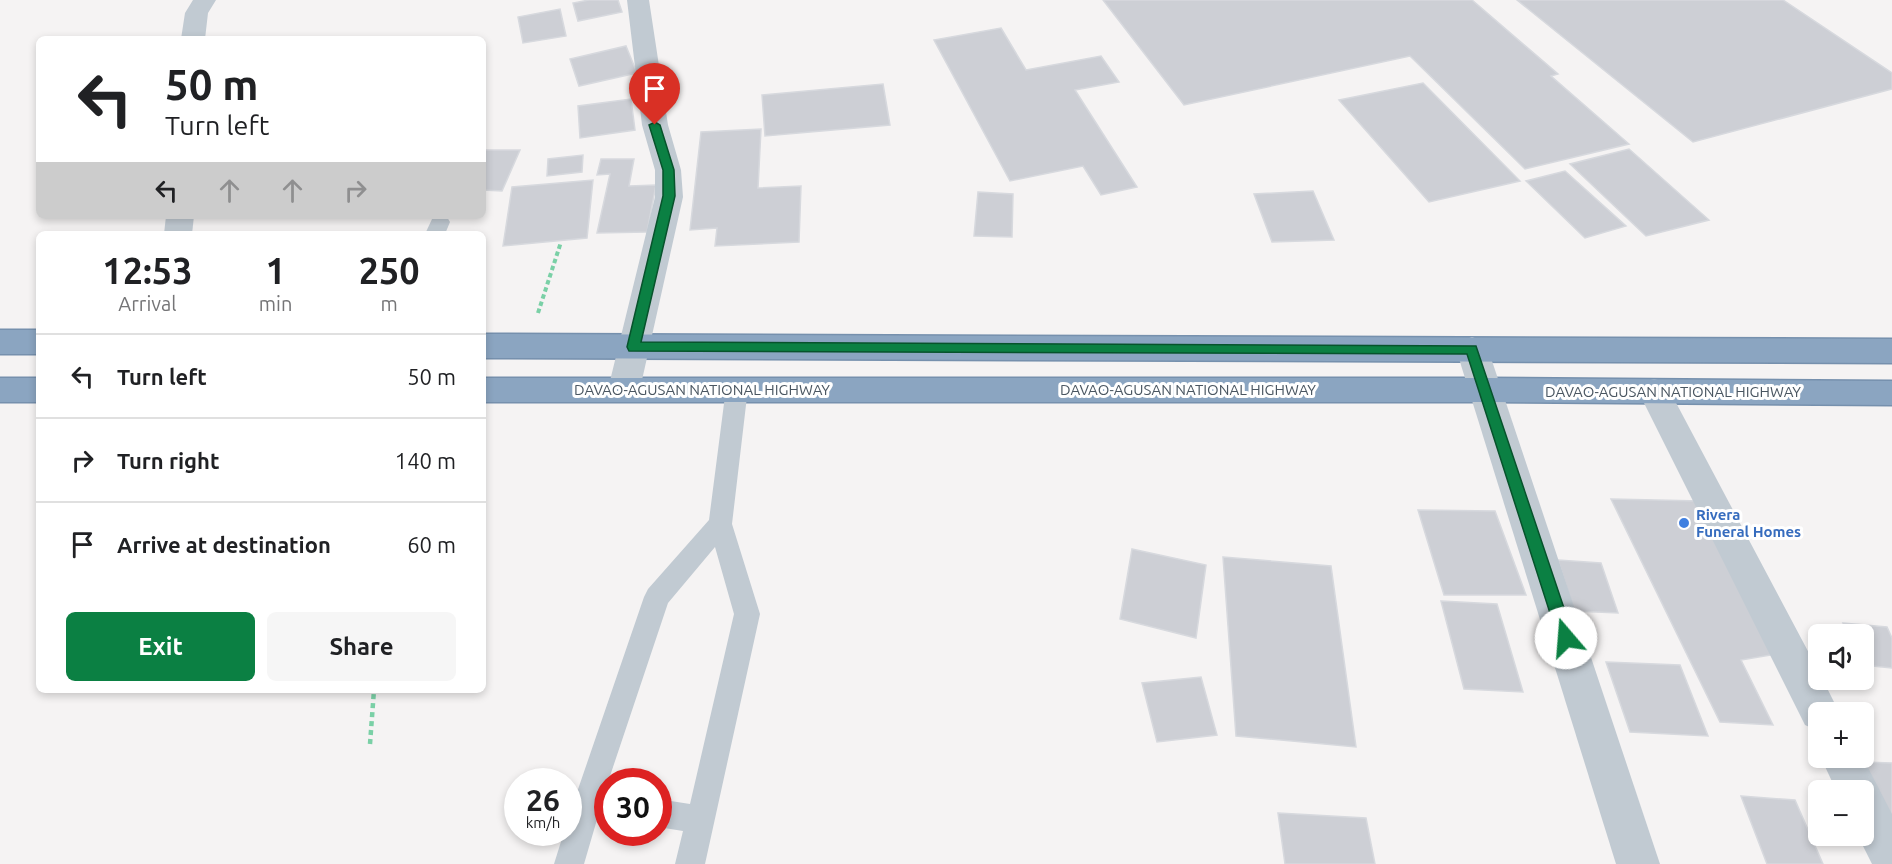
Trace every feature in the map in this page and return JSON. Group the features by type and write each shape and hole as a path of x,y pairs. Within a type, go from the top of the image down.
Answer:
{"highway":[{"path":"0,342 36,342"},
{"path":"486,346 1892,351"},
{"name":"DAVAO-AGUSAN NATIONAL HIGHWAY","path":"486,390 737,388 1892,393"},
{"path":"0,390 36,390"}],"street":[{"path":"193,36 194,22 199,6 205,0"},
{"path":"624,389 669,196 668,170 655,125 638,0"},
{"path":"1472,349 1638,864"},
{"path":"1654,391 1814,702"},
{"path":"1874,823 1892,858"}],"lane":[{"path":"690,864 747,614 720,524 737,388"},
{"path":"608,768 657,597 720,524"},
{"path":"569,864 594,811"},
{"path":"672,815 701,820"}],"path":[{"path":"528,345 561,242"},
{"path":"370,744 374,693"}],"building":[{"path":"589,0 618,0 622,12 578,21 573,3"},
{"path":"1103,0 1472,0 1558,74 1551,76 1629,144 1525,169 1410,56 1184,105"},
{"path":"1517,0 1783,0 1892,73 1892,89 1693,142"},
{"path":"560,9 566,36 523,43 518,17"},
{"path":"1001,28 1026,70 1101,56 1119,82 1075,90 1137,187 1101,195 1083,166 1010,181 934,40"},
{"path":"626,46 637,73 579,86 570,59"},
{"path":"1423,83 1520,181 1429,202 1339,100"},
{"path":"883,84 890,125 765,136 762,95"},
{"path":"631,99 635,130 580,138 578,106"},
{"path":"761,129 758,188 801,186 799,242 715,246 717,228 690,230 701,132"},
{"path":"1629,149 1709,220 1646,236 1570,164"},
{"path":"486,150 520,150 502,191 486,190"},
{"path":"583,155 582,172 547,176 548,159"},
{"path":"601,159 634,159 629,186 656,185 647,232 597,233 610,174 597,175"},
{"path":"1565,171 1626,226 1585,238 1526,181"},
{"path":"593,180 587,238 503,246 512,187"},
{"path":"1313,191 1334,240 1272,242 1254,194"},
{"path":"978,192 1013,194 1012,237 974,236"},
{"path":"1611,499 1701,501 1777,654 1741,660 1773,725 1720,722"},
{"path":"1418,510 1495,511 1526,595 1444,595"},
{"path":"1132,549 1206,565 1196,638 1120,619"},
{"path":"1223,557 1331,566 1356,747 1236,736"},
{"path":"1558,560 1601,563 1618,613 1574,611"},
{"path":"1441,601 1497,604 1523,692 1464,689"},
{"path":"1874,626 1887,627 1892,638 1892,668 1874,666"},
{"path":"1606,662 1680,665 1708,736 1630,732"},
{"path":"1201,677 1217,735 1157,742 1142,683"},
{"path":"1874,762 1892,763 1892,819 1874,780 1866,768 1874,768"},
{"path":"1741,796 1795,800 1808,830 1808,846 1815,846 1823,864 1767,864"},
{"path":"1278,813 1366,818 1375,864 1285,864"}],"place":[{"name":"Rivera Funeral Homes","path":"1684,523"}],"route":[{"path":"655,125 668,170 669,196 634,347 1472,349 1566,638"}]}
